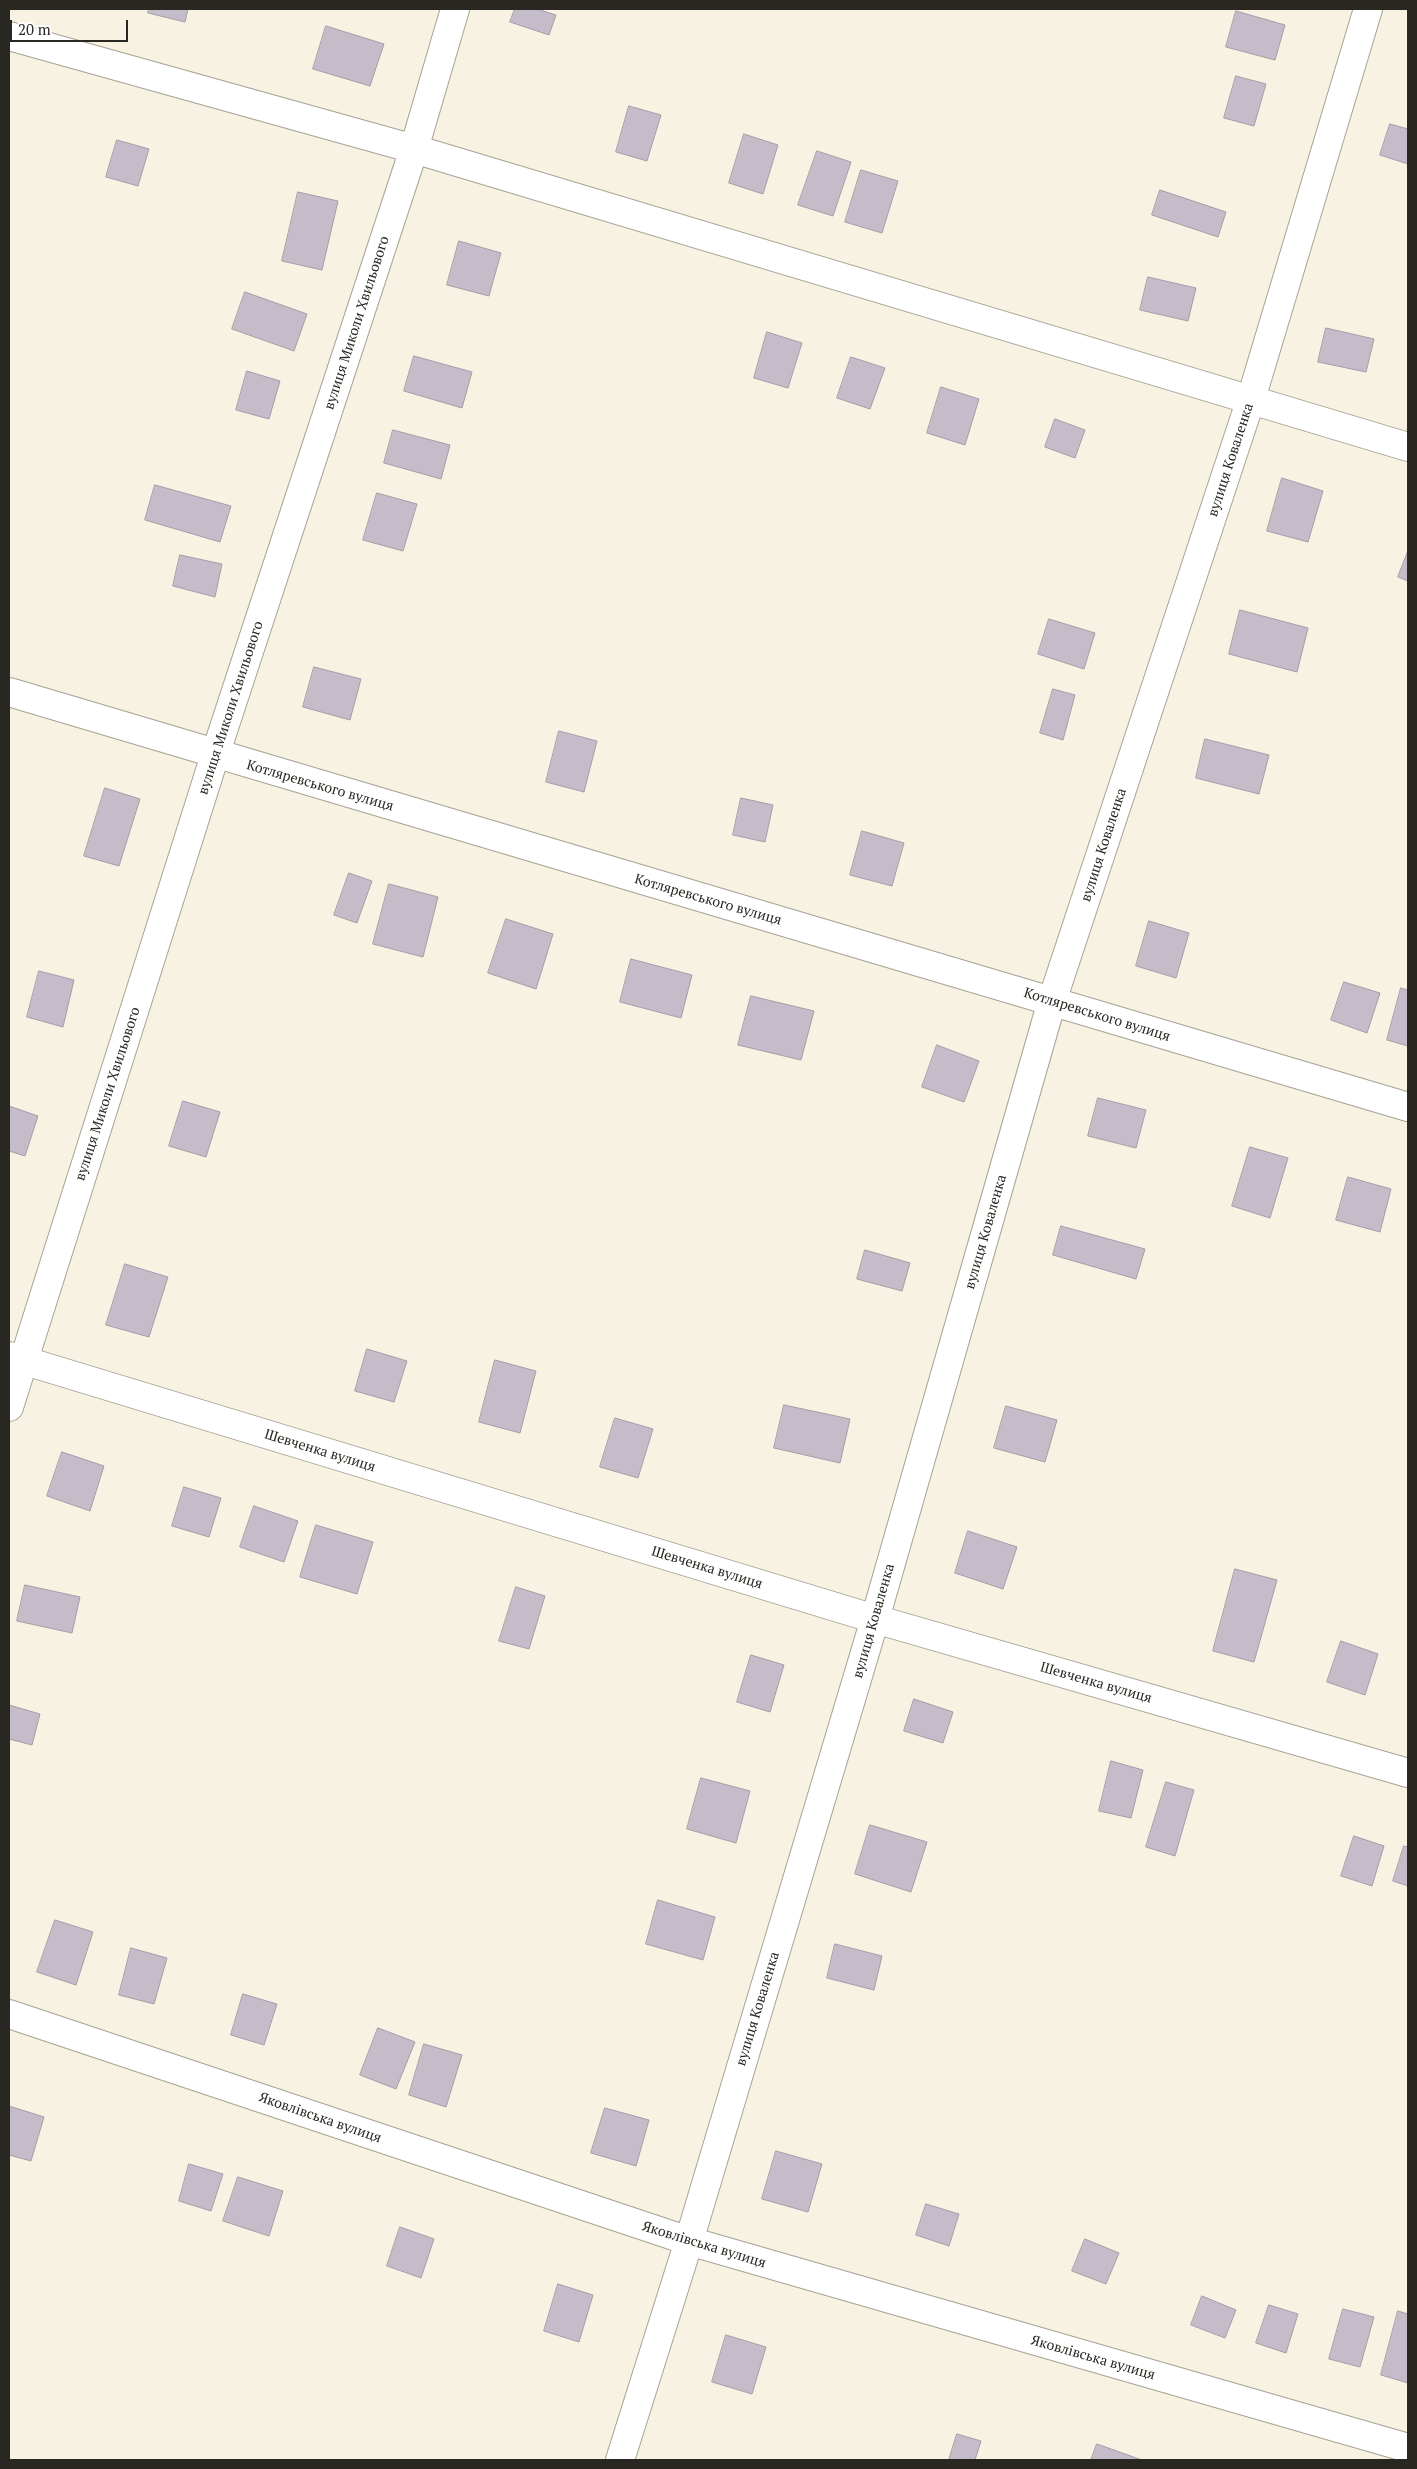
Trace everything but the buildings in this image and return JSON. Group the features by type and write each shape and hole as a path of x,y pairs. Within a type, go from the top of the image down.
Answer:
{"street":[{"name":"вулиця Миколи Хвильового","path":"9,1407 16,1358 414,149 455,9"},
{"name":"вулиця Коваленка","path":"620,2460 689,2242 875,1619 1052,1001 1251,400 1368,9"},
{"path":"9,36 414,149 1408,447"},
{"name":"Котляревського вулиця","path":"9,692 215,755 1408,1107"},
{"name":"Шевченка вулиця","path":"16,1358 875,1619 1408,1773"},
{"name":"Яковлівська вулиця","path":"9,2014 689,2242 1408,2448"}]}
